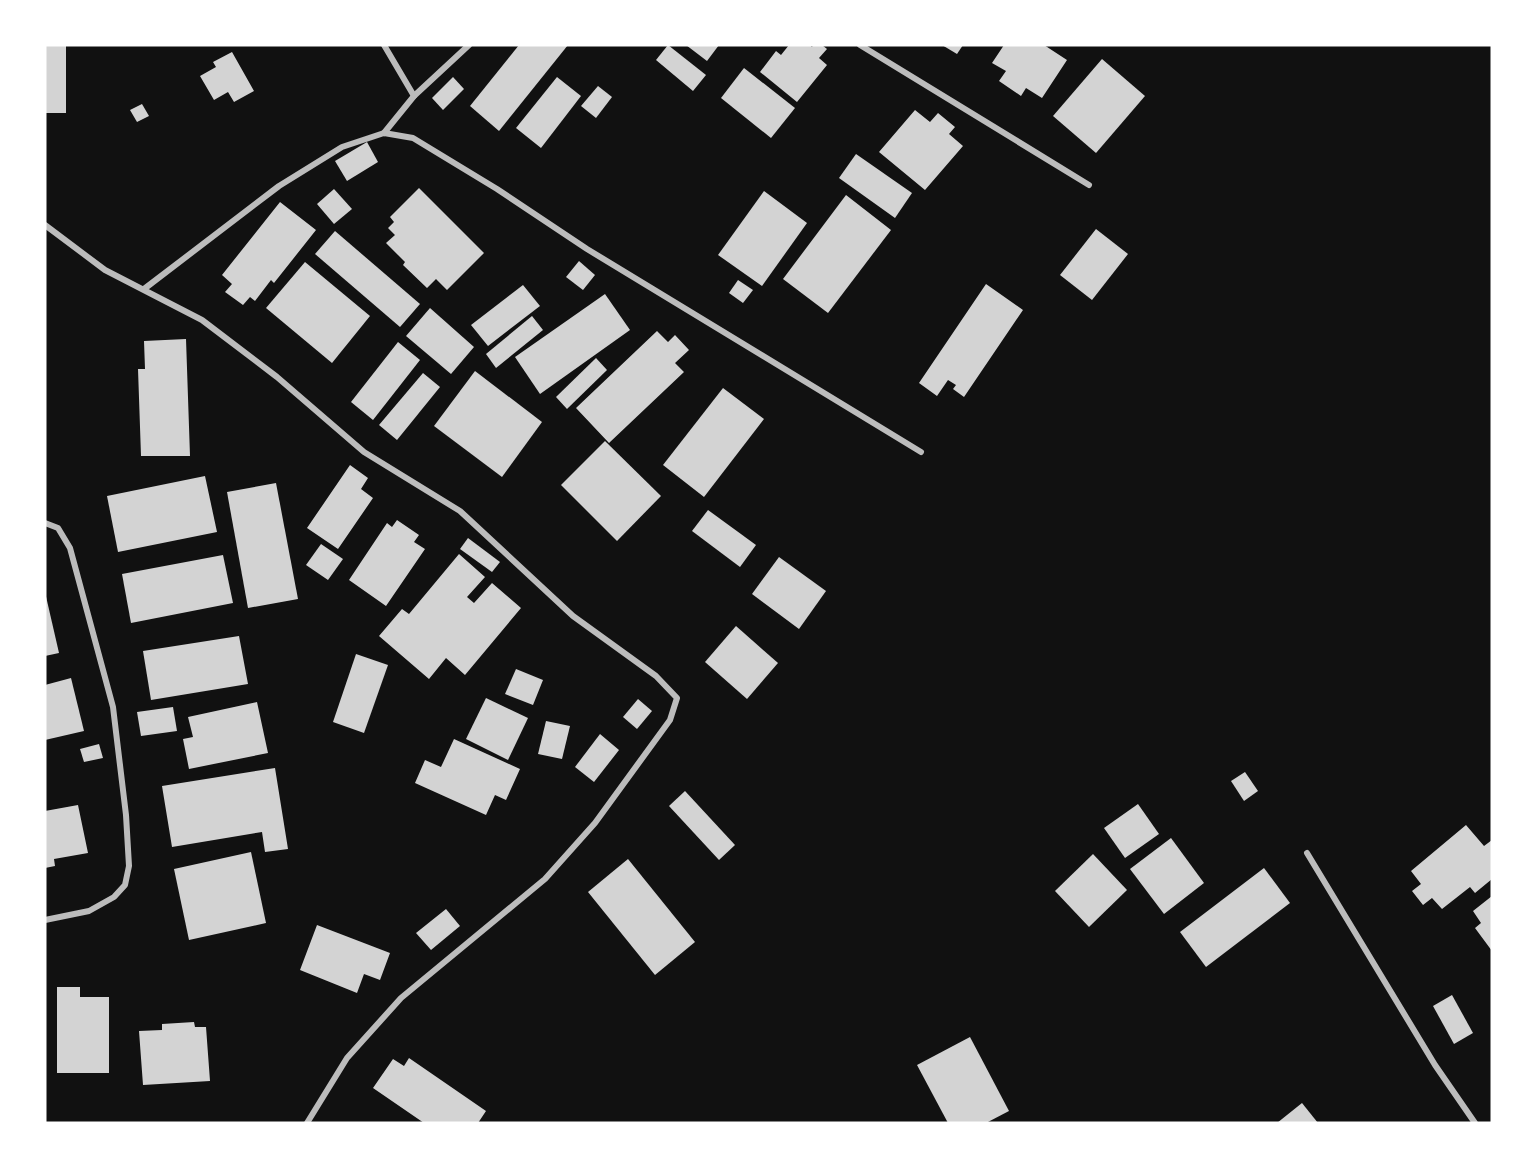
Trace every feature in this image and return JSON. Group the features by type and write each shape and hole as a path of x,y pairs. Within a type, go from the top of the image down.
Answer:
{"street":[{"path":"384,45 414,96"},
{"path":"384,133 414,96 469,45"},
{"path":"860,45 1089,186"},
{"path":"144,289 279,186 342,147 384,133 413,138 497,189 587,249 921,452"},
{"path":"45,225 105,270 202,320 277,377 364,452 460,511 573,616 656,676 677,698 670,720 596,823 545,879 401,998 346,1058 307,1123"},
{"path":"45,523 58,528 70,548 113,707 126,815 129,866 125,885 114,897 89,911 45,920"},
{"path":"1307,853 1435,1065 1475,1123"}],"building":[{"path":"45,45 66,45 66,113 45,113"},
{"path":"519,45 568,45 499,131 470,106"},
{"path":"668,45 706,75 693,91 656,60"},
{"path":"686,45 719,45 707,61"},
{"path":"789,45 810,45 812,47 822,45 827,49 819,58 827,65 797,102 760,72 776,51 781,55"},
{"path":"942,45 963,45 957,54"},
{"path":"1004,45 1044,45 1067,60 1042,98 1026,88 1021,96 999,81 1006,71 992,63"},
{"path":"232,52 254,91 234,102 228,92 214,100 200,76 216,67 213,62"},
{"path":"1102,59 1145,96 1096,153 1053,116"},
{"path":"744,68 795,108 771,138 721,98"},
{"path":"453,77 464,89 443,110 432,98"},
{"path":"557,77 581,96 541,148 516,128"},
{"path":"598,86 612,97 596,118 581,106"},
{"path":"142,104 149,116 137,122 130,110"},
{"path":"915,110 930,122 938,113 955,127 949,134 963,146 925,190 879,152"},
{"path":"367,142 378,162 347,181 335,161"},
{"path":"856,154 912,193 895,218 839,178"},
{"path":"419,188 484,253 447,290 436,279 427,288 403,265 405,262 386,243 395,235 388,228 394,222 390,217"},
{"path":"334,189 352,209 334,224 317,204"},
{"path":"764,191 807,223 762,286 718,255"},
{"path":"846,195 891,230 828,313 783,279"},
{"path":"280,202 316,230 274,283 271,280 255,301 250,297 243,305 225,292 232,284 222,275"},
{"path":"1096,229 1128,254 1092,300 1060,275"},
{"path":"335,231 420,304 400,327 315,254"},
{"path":"579,261 595,275 583,290 566,277"},
{"path":"305,262 370,316 332,363 266,308"},
{"path":"738,280 753,290 743,303 729,293"},
{"path":"986,284 1023,310 964,397 953,389 956,385 948,380 937,396 919,383"},
{"path":"523,285 540,306 488,346 471,325"},
{"path":"605,294 630,330 540,394 515,357"},
{"path":"430,308 474,347 451,374 406,336"},
{"path":"532,316 543,330 496,368 486,354"},
{"path":"657,331 668,342 675,335 689,350 675,363 684,372 609,443 576,408"},
{"path":"186,339 190,456 141,456 138,369 145,369 144,341"},
{"path":"398,342 420,360 373,420 351,402"},
{"path":"596,358 607,370 567,409 556,397"},
{"path":"475,371 542,422 502,477 434,426"},
{"path":"423,373 440,387 397,440 379,425"},
{"path":"723,388 764,419 704,497 663,465"},
{"path":"605,441 661,496 617,541 561,485"},
{"path":"350,465 368,478 361,489 373,498 338,549 307,528"},
{"path":"205,476 217,532 118,552 107,496"},
{"path":"276,483 298,599 248,608 227,492"},
{"path":"708,510 756,545 740,567 692,531"},
{"path":"397,520 419,535 414,542 425,549 386,606 349,580 387,523 392,527"},
{"path":"468,538 500,562 492,572 460,549"},
{"path":"321,544 343,559 328,580 306,565"},
{"path":"459,554 485,577 467,597 474,603 492,583 521,608 465,675 446,658 429,679 379,636 402,609 409,614"},
{"path":"223,555 233,603 131,623 122,574"},
{"path":"779,557 826,591 799,629 752,594"},
{"path":"45,592 59,653 45,656"},
{"path":"736,626 778,663 747,699 705,662"},
{"path":"239,636 248,684 151,700 143,651"},
{"path":"356,654 388,665 364,733 333,722"},
{"path":"516,669 543,680 533,705 505,694"},
{"path":"71,678 84,731 45,740 45,685"},
{"path":"486,698 528,718 508,760 466,739"},
{"path":"638,699 652,711 637,729 623,717"},
{"path":"257,702 268,753 189,769 183,739 193,737 188,717"},
{"path":"173,707 177,731 141,736 137,712"},
{"path":"546,721 570,726 562,759 538,754"},
{"path":"600,734 619,750 594,782 575,767"},
{"path":"454,739 520,769 506,800 495,795 486,815 415,783 425,760 441,767"},
{"path":"99,744 103,758 84,762 80,749"},
{"path":"275,768 288,849 265,852 262,832 172,847 162,786"},
{"path":"1245,772 1258,791 1244,801 1231,781"},
{"path":"685,791 735,845 719,860 669,806"},
{"path":"1138,804 1159,834 1125,858 1104,828"},
{"path":"78,805 88,853 54,859 55,866 45,868 45,811"},
{"path":"1466,825 1484,846 1492,840 1492,879 1475,893 1470,887 1442,909 1432,898 1423,905 1412,891 1421,884 1411,871"},
{"path":"1171,838 1204,883 1164,914 1130,869"},
{"path":"251,852 266,923 189,940 174,869"},
{"path":"1093,854 1127,890 1089,927 1055,891"},
{"path":"628,859 695,942 655,975 588,892"},
{"path":"1264,868 1290,903 1206,967 1180,932"},
{"path":"1492,896 1492,951 1475,928 1481,923 1473,911"},
{"path":"446,909 460,926 431,950 416,933"},
{"path":"317,925 390,953 380,980 364,974 357,993 300,970"},
{"path":"57,987 80,987 80,997 109,997 109,1073 57,1073"},
{"path":"1452,995 1473,1033 1454,1044 1433,1006"},
{"path":"194,1022 195,1027 206,1027 210,1081 143,1085 139,1031 162,1030 162,1024"},
{"path":"970,1037 1009,1111 986,1123 948,1123 917,1065"},
{"path":"409,1058 486,1111 478,1123 424,1123 373,1088 393,1059 404,1066"},
{"path":"1302,1103 1318,1123 1277,1123"}]}
